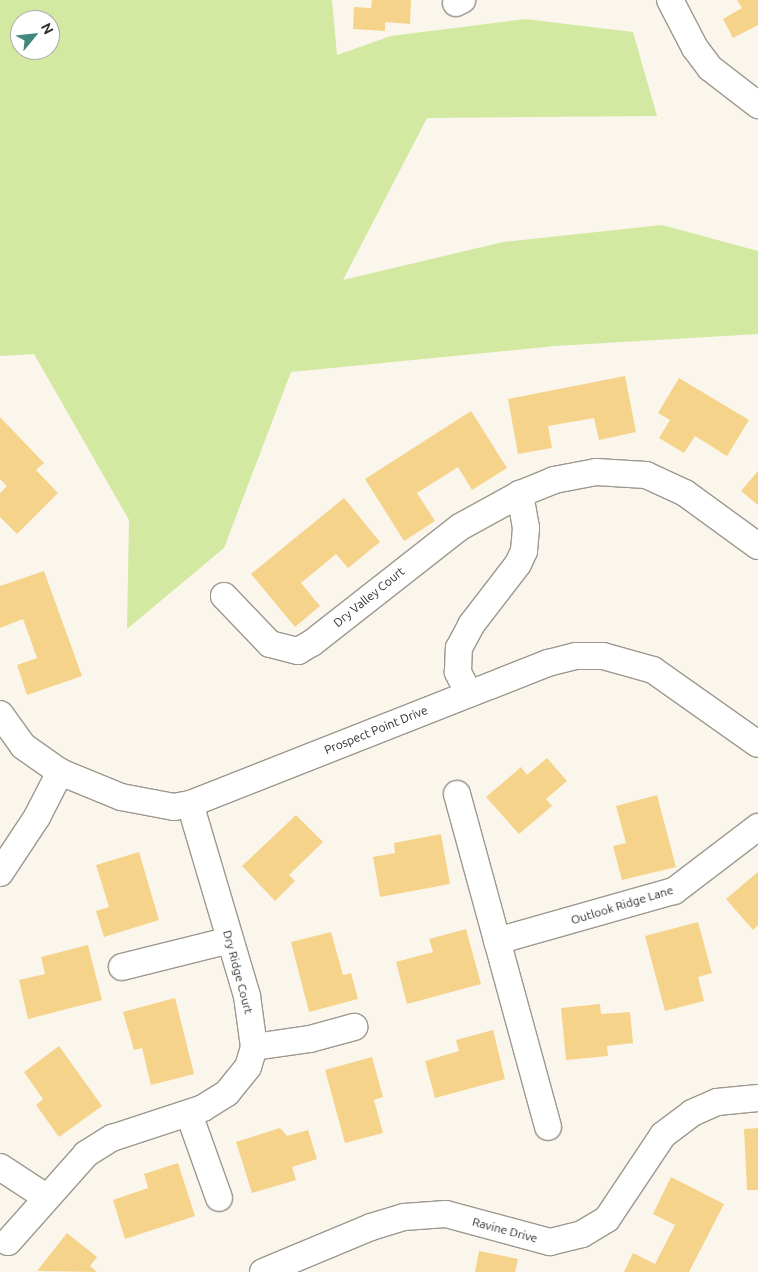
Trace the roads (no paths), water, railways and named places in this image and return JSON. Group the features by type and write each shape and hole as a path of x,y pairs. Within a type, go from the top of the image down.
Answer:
{"street":[{"path":"670,0 695,48 710,68 758,105"},
{"name":"Dry Valley Court","path":"224,596 270,644 298,651 312,643 425,552 460,527 520,494 554,480 596,472 646,475 686,493 758,546"},
{"path":"469,694 458,672 459,648 471,625 518,564 524,551 526,528 520,494"},
{"name":"Prospect Point Drive","path":"2,722 23,746 60,772 121,797 174,807 190,804 548,663 576,656 603,656 653,670 758,744"},
{"path":"0,873 37,817 60,772"},
{"path":"458,794 548,1127"},
{"name":"Dry Ridge Court","path":"8,1242 86,1154 112,1138 189,1114 227,1093 248,1067 254,1047 247,996 190,804"},
{"name":"Outlook Ridge Lane","path":"497,941 674,891 758,827"},
{"path":"122,967 230,940"},
{"path":"254,1047 310,1039 354,1027"},
{"name":"Ravine Drive","path":"263,1272 371,1227 404,1217 446,1214 550,1242 582,1234 607,1219 664,1136 692,1113 717,1102 758,1098"},
{"path":"189,1114 219,1198"},
{"path":"0,1167 46,1197"}]}
